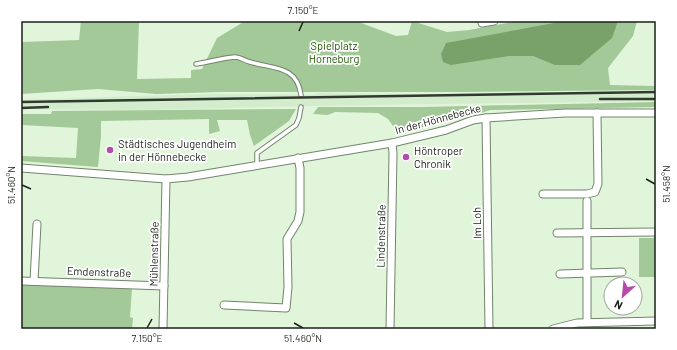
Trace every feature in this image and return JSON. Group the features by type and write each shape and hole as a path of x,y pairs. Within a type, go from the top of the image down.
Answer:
{"street":[{"path":"482,24 494,21"},
{"name":"In der Hönnebecke","path":"21,168 166,179 188,177 392,143 446,130 473,120 486,118 565,113 656,113"},
{"path":"543,194 587,194 595,192 598,184 597,113"},
{"name":"Im Loh","path":"486,118 489,329"},
{"name":"Lindenstraße","path":"390,329 392,143"},
{"path":"224,305 286,308 288,287 287,238 298,221 300,212 300,168 298,158"},
{"name":"Mühlenstraße","path":"163,329 166,179"},
{"path":"587,200 587,322"},
{"path":"34,281 37,224"},
{"path":"557,233 656,232"},
{"path":"560,274 622,272"},
{"name":"Emdenstraße","path":"21,280 164,286"},
{"path":"552,329 587,322 656,321"}],"lane":[{"path":"196,64 237,57 250,62 282,69 291,74 296,80 300,87 301,95"},
{"path":"257,166 257,153 296,125 300,118 301,107"}],"shaded area":[{"path":"565,21 618,21 612,38 580,65 555,65 533,56 509,56 451,65 443,62 441,54 446,43"},
{"path":"656,91 656,101 143,110 21,109 21,100 136,96 220,94 309,95 321,93 406,94"}],"green space":[{"name":"Spielplatz Horneburg","path":"81,21 139,21 137,79 191,78 191,70 202,69 217,38 245,21 356,21 396,36 408,35 412,21 447,32 469,30 519,21 637,21 633,36 608,68 610,85 656,86 656,90 220,92 156,94 98,89 21,94 21,42 79,40"},
{"path":"656,102 656,107 490,110 472,116 398,133 388,119 378,113 335,112 328,115 313,114 318,107 421,107"},
{"path":"296,109 289,121 254,146 247,120 217,120 220,131 209,134 209,119 101,121 98,167 21,161 21,156 76,158 78,128 21,125 21,114 51,114 52,111"},
{"path":"639,238 656,238 656,277 639,276"},
{"path":"21,284 132,288 130,317 133,318 132,329 21,329"}],"railway":[{"path":"21,102 656,92"},
{"path":"600,99 656,99"},
{"path":"21,108 48,107"}],"place":[{"name":"Städtisches Jugendheim in der Hönnebecke","path":"110,150"},
{"name":"Höntroper Chronik","path":"406,157"}]}
